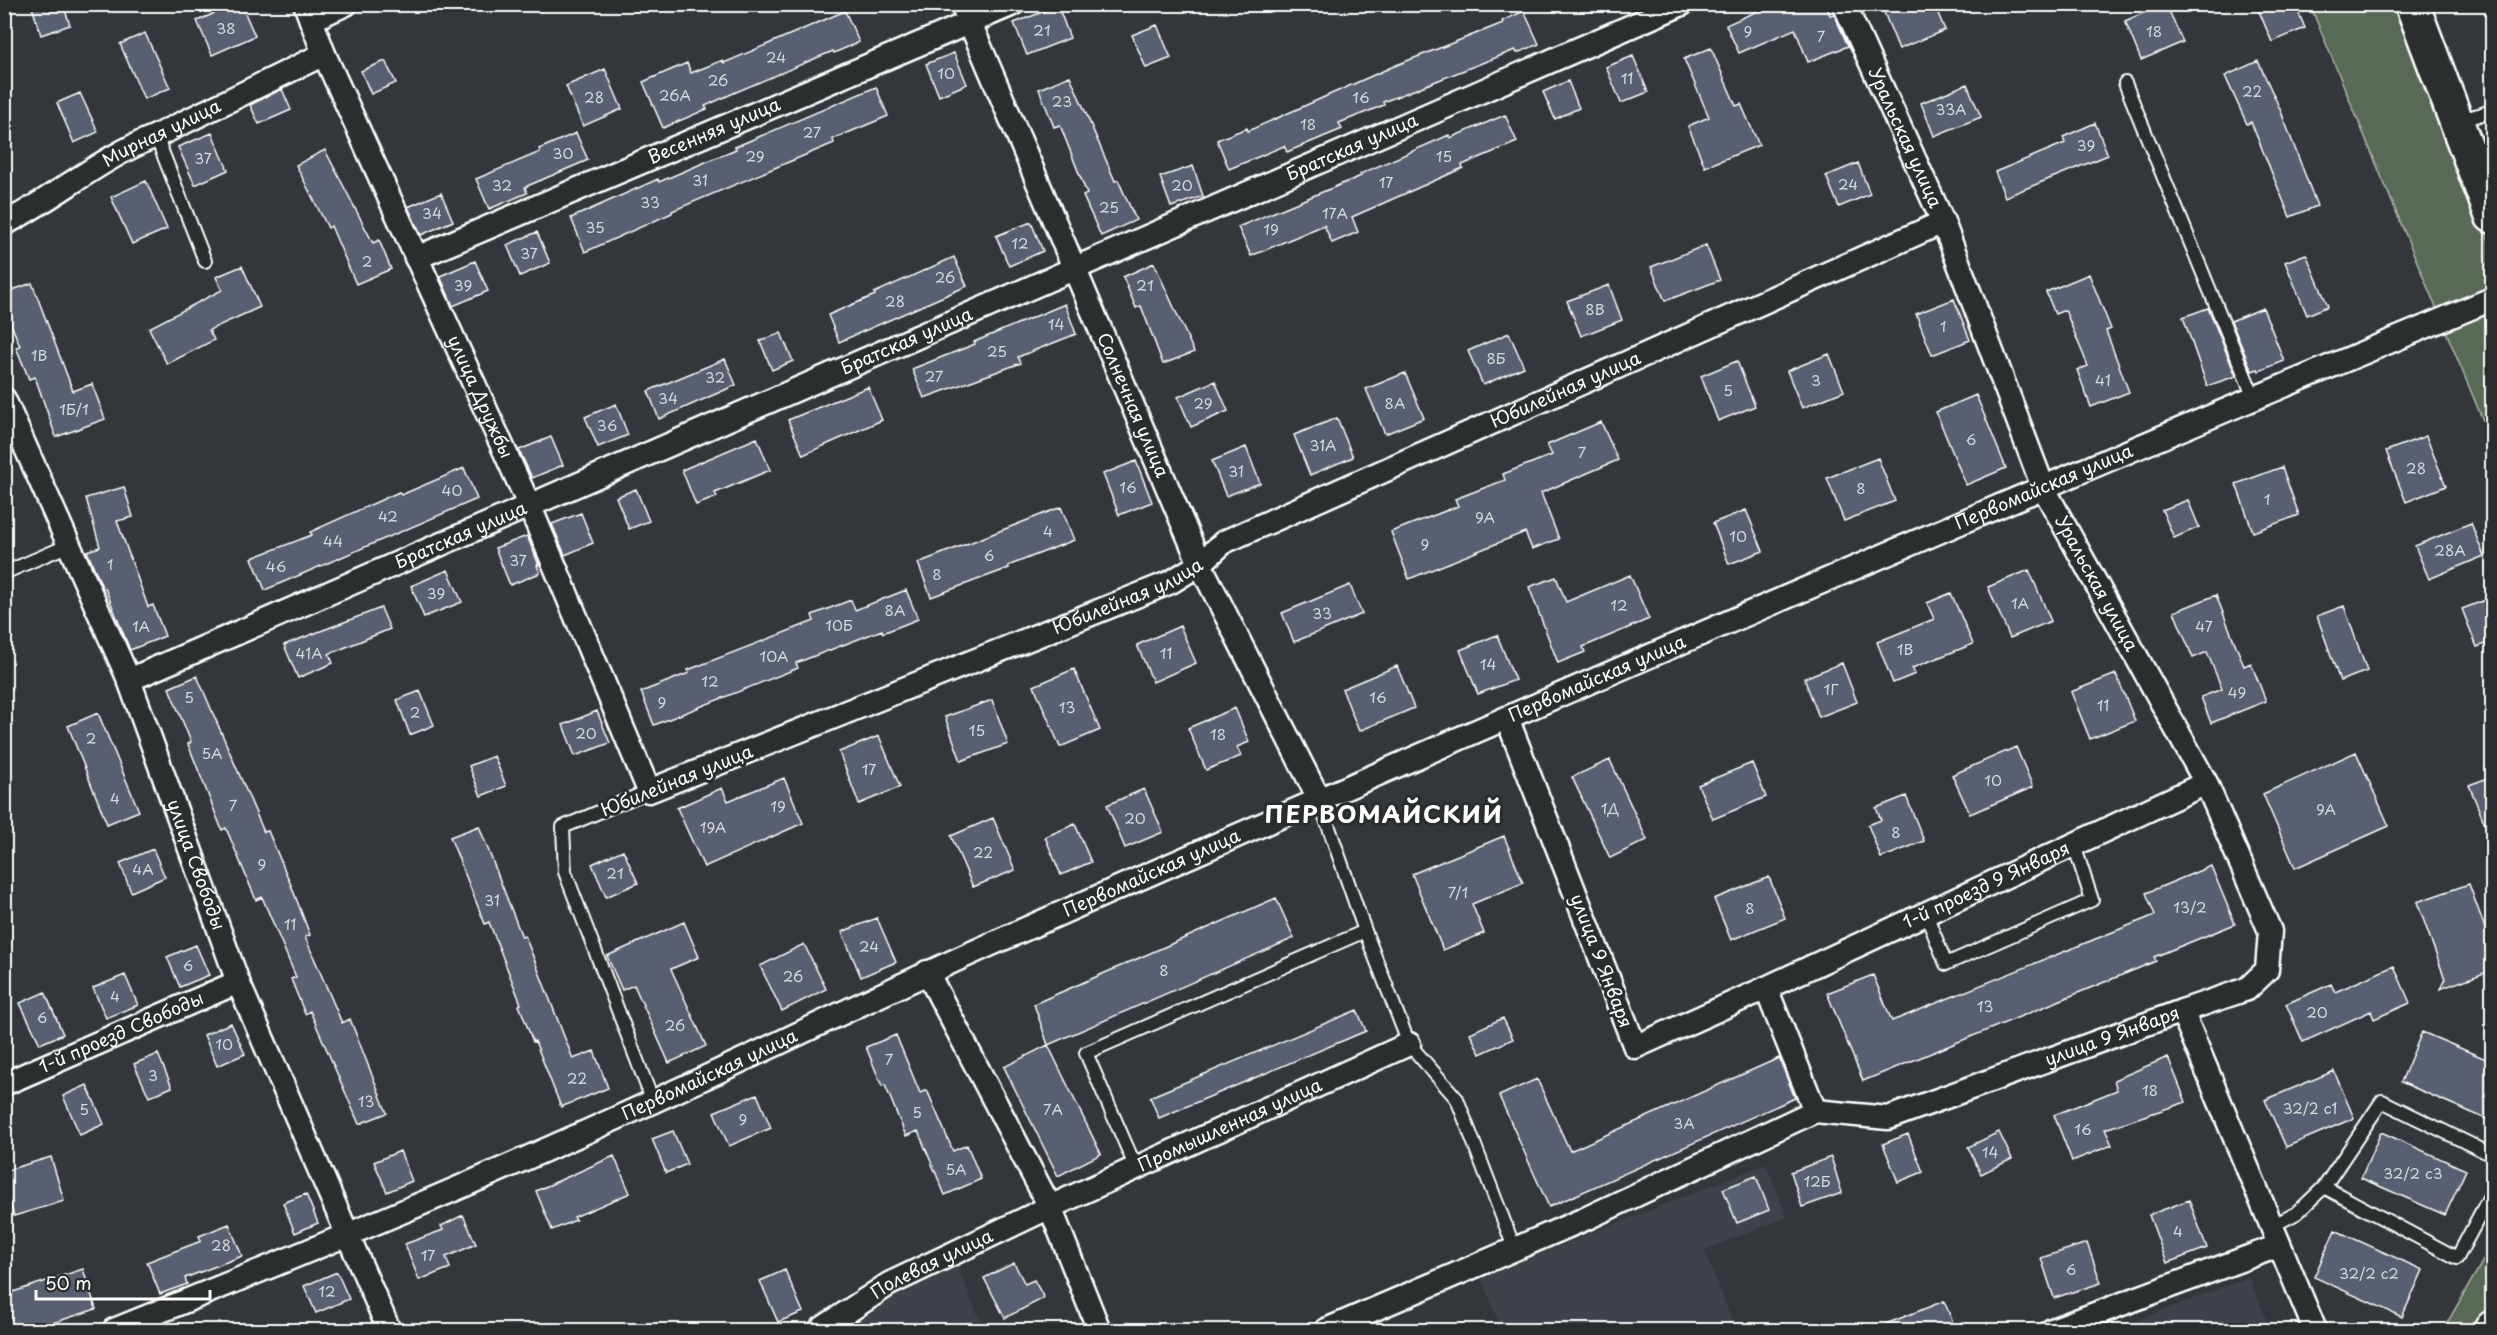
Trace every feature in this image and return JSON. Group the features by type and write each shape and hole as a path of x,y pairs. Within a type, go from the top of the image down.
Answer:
{"main road":[{"path":"2412,4 2493,216"}],"street":[{"path":"308,12 346,4"},
{"name":"Весенняя улица","path":"416,258 966,14 1013,4"},
{"name":"Братская улица","path":"129,680 1682,4"},
{"name":"Уральская улица","path":"1844,4 1943,222 2043,487 2206,783 2270,931 2267,970 2247,989 2182,1011"},
{"name":"улица Дружбы","path":"308,12 324,54 530,507 649,791"},
{"name":"Солнечная улица","path":"966,14 1200,564 1319,799"},
{"name":"Мирная улица","path":"4,224 33,209 130,146 156,136 324,54"},
{"name":"Юбилейная улица","path":"649,791 1171,582 1200,564 1224,543 1943,222"},
{"name":"Первомайская улица","path":"114,1330 347,1236 653,1102 927,972 1319,799 2043,487 2493,299"},
{"name":"улица Свободы","path":"4,399 129,680 238,982 389,1330"},
{"name":"улица 9 Января","path":"1507,718 1635,1047 1766,988"},
{"name":"1-й проезд 9 Января","path":"1766,988 2206,783"},
{"path":"927,972 1050,1207 1099,1330"},
{"name":"1-й проезд Свободы","path":"4,1084 238,982"},
{"path":"1326,1330 1350,1326 1815,1111 1766,988"},
{"name":"улица 9 Января","path":"1815,1111 1888,1118 2182,1011 2314,1330"},
{"name":"Промышленная улица","path":"1050,1207 1409,1044"},
{"name":"Полевая улица","path":"820,1330 890,1284 1050,1207"},
{"path":"2052,1330 2274,1237"}],"lane":[{"path":"2125,83 2254,398"},
{"path":"2457,122 2493,111"},
{"path":"156,136 204,261"},
{"path":"4,573 69,545"},
{"name":"Юбилейная улица","path":"649,791 563,827 565,872 653,1102"},
{"path":"1319,799 1365,931 1409,1044 1457,1099 1515,1250"},
{"path":"1926,914 1946,964 2092,900 2074,845"},
{"path":"1136,1168 1086,1053 1365,931"},
{"path":"2274,1237 2324,1187 2382,1101 2493,1155"},
{"path":"2324,1187 2457,1258 2493,1192"}],"shaded area":[{"path":"1766,1164 1787,1217 1704,1250 1736,1330 1502,1330 1481,1277"},
{"path":"955,1260 984,1330 835,1330 862,1314"},
{"path":"2249,1277 2271,1330 2113,1330"}],"green space":[{"path":"2310,5 2392,5 2492,248 2492,442"},
{"path":"2492,1245 2492,1300 2473,1330 2443,1330"}],"building":[{"path":"31,4 63,4 70,25 41,35"},
{"path":"235,4 241,4 255,36 212,55 197,21"},
{"path":"1773,4 1826,4 1830,15 1834,14 1848,46 1808,62 1795,29 1739,53 1726,25"},
{"path":"1896,4 1934,4 1945,30 1899,49 1883,10"},
{"path":"2164,4 2183,42 2141,60 2125,21"},
{"path":"2256,4 2295,4 2305,28 2272,42"},
{"path":"1058,6 1070,38 1027,55 1014,23"},
{"path":"845,11 859,42 736,92 705,106 707,109 663,128 643,82 687,63 691,73 723,60 724,63"},
{"path":"1524,11 1539,44 1517,53 1515,50 1383,102 1384,105 1339,123 1342,129 1287,152 1284,146 1229,169 1217,140 1247,128 1248,131 1394,66 1503,23 1502,21"},
{"path":"1157,25 1171,58 1146,68 1132,35"},
{"path":"145,33 170,88 144,99 120,44"},
{"path":"1711,48 1736,106 1741,104 1759,145 1705,167 1688,126 1709,117 1684,59"},
{"path":"954,53 967,84 939,96 926,64"},
{"path":"1633,56 1648,92 1621,103 1606,67"},
{"path":"385,61 396,83 371,94 361,71"},
{"path":"2258,61 2280,109 2317,206 2290,217 2251,122 2247,124 2225,76"},
{"path":"605,69 622,109 583,126 566,86"},
{"path":"1070,76 1115,181 1118,180 1136,220 1101,236 1083,196 1087,194 1060,125 1054,127 1039,89"},
{"path":"1568,81 1579,108 1555,119 1543,92"},
{"path":"1967,84 1981,117 1934,136 1921,103"},
{"path":"876,87 888,116 833,139 834,143 672,211 672,213 585,252 571,218"},
{"path":"282,89 291,110 259,124 250,105"},
{"path":"80,93 98,132 74,143 57,103"},
{"path":"1505,115 1517,142 1462,165 1463,168 1352,217 1358,232 1332,243 1324,225 1251,256 1238,227 1361,176 1360,174 1449,135 1450,138"},
{"path":"2095,123 2108,155 2005,197 1995,172 2065,143 2063,137"},
{"path":"212,133 228,170 195,185 178,147"},
{"path":"576,133 588,160 525,187 527,193 489,209 476,179 540,152 539,149"},
{"path":"325,150 373,243 379,240 391,269 356,284 331,226 328,228 296,165"},
{"path":"1858,163 1870,194 1839,207 1826,176"},
{"path":"1193,166 1203,196 1171,207 1160,177"},
{"path":"146,181 167,229 132,244 111,197"},
{"path":"441,193 453,221 421,235 408,207"},
{"path":"1031,222 1043,251 1009,266 996,236"},
{"path":"537,232 550,263 520,276 507,245"},
{"path":"1706,245 1720,280 1665,301 1651,267"},
{"path":"2306,254 2328,306 2307,315 2285,262"},
{"path":"954,257 967,286 839,342 828,315"},
{"path":"475,261 488,291 453,306 440,276"},
{"path":"1154,263 1194,352 1163,364 1141,306 1136,308 1123,277"},
{"path":"242,266 260,307 209,330 214,340 167,364 149,328 222,290 216,277"},
{"path":"2089,274 2111,329 2106,331 2129,392 2091,407 2077,370 2088,366 2065,310 2055,314 2046,292"},
{"path":"32,283 73,391 92,384 105,419 56,437 35,377 29,379 16,347 20,346 4,307 4,293"},
{"path":"1609,285 1622,320 1581,336 1567,301"},
{"path":"1954,299 1970,340 1932,355 1916,314"},
{"path":"1065,304 1076,334 1018,357 1021,363 924,398 912,369"},
{"path":"2208,308 2236,376 2207,386 2183,317"},
{"path":"2263,308 2284,361 2259,371 2258,369 2252,371 2231,321"},
{"path":"781,333 793,361 772,370 760,341"},
{"path":"1509,333 1524,367 1483,385 1468,351"},
{"path":"1829,354 1844,391 1802,408 1787,371"},
{"path":"725,359 736,385 659,419 648,391"},
{"path":"1737,361 1755,406 1718,421 1701,376"},
{"path":"1405,373 1424,418 1385,434 1366,389"},
{"path":"1215,381 1228,411 1191,427 1178,397"},
{"path":"868,387 882,420 803,455 788,420"},
{"path":"1976,395 2006,468 1966,485 1936,412"},
{"path":"616,404 628,435 598,447 585,417"},
{"path":"1337,418 1353,457 1310,475 1294,435"},
{"path":"1601,422 1618,460 1541,493 1559,539 1532,549 1525,532 1409,579 1391,532 1458,506 1455,499 1505,480 1503,474 1552,455 1547,445"},
{"path":"2426,436 2446,486 2406,502 2386,451"},
{"path":"551,437 563,465 532,478 519,450"},
{"path":"757,438 770,470 715,493 717,497 696,505 682,470"},
{"path":"1246,447 1260,483 1226,496 1212,461"},
{"path":"1878,458 1895,501 1844,521 1827,478"},
{"path":"1136,461 1152,502 1119,515 1103,474"},
{"path":"2282,467 2299,515 2253,532 2236,484"},
{"path":"464,468 477,499 265,590 252,558 312,535 310,532 399,492 401,495"},
{"path":"124,487 133,517 117,521 148,607 153,605 165,636 130,650 87,551 100,547 86,498"},
{"path":"636,489 649,521 629,529 616,497"},
{"path":"2188,500 2199,527 2174,538 2162,510"},
{"path":"1061,507 1074,540 1008,566 1009,568 931,597 918,563"},
{"path":"1746,510 1763,551 1729,564 1713,523"},
{"path":"581,513 593,543 565,555 552,524"},
{"path":"2471,523 2484,556 2429,579 2415,546"},
{"path":"527,536 540,573 510,585 495,548"},
{"path":"448,570 462,602 424,617 411,586"},
{"path":"2029,570 2051,621 2010,638 1988,587"},
{"path":"1630,575 1649,619 1583,647 1585,652 1558,663 1529,587 1556,577 1566,602"},
{"path":"1350,585 1362,614 1294,642 1282,613"},
{"path":"906,590 918,619 883,633 882,630 796,663 798,668 654,725 641,692 689,673 688,670 814,621 812,615 851,600 855,610"},
{"path":"1951,593 1973,644 1912,668 1915,674 1893,683 1877,642 1934,619 1927,603"},
{"path":"2216,595 2244,666 2251,663 2266,701 2211,723 2201,697 2222,689 2207,652 2193,658 2174,612"},
{"path":"2493,597 2493,641 2477,647 2462,609"},
{"path":"2344,606 2367,671 2340,681 2317,616"},
{"path":"381,608 390,629 329,654 333,663 298,678 284,645"},
{"path":"1180,626 1196,663 1153,682 1137,645"},
{"path":"1497,635 1515,680 1478,694 1460,650"},
{"path":"1842,663 1857,702 1819,717 1804,678"},
{"path":"1397,666 1414,708 1359,731 1342,689"},
{"path":"1074,669 1100,730 1060,747 1034,686"},
{"path":"2116,674 2135,721 2090,739 2071,692"},
{"path":"197,676 264,832 268,831 291,885 310,935 305,937 342,1023 350,1019 387,1113 359,1124 310,1011 305,1014 291,979 296,977 262,897 256,900 226,828 222,830 169,688"},
{"path":"420,691 434,725 410,735 397,700"},
{"path":"992,700 1008,744 961,761 945,717"},
{"path":"1235,708 1249,742 1237,747 1241,756 1206,770 1188,728"},
{"path":"597,711 610,743 575,756 563,725"},
{"path":"98,713 139,811 107,824 68,726"},
{"path":"879,736 900,787 859,804 839,752"},
{"path":"2016,747 2033,787 1970,814 1952,775"},
{"path":"2356,752 2389,826 2295,868 2263,794"},
{"path":"494,756 506,786 481,796 469,766"},
{"path":"1610,760 1647,840 1610,858 1572,777"},
{"path":"1752,763 1766,797 1713,819 1698,785"},
{"path":"2493,776 2493,842 2492,842 2469,785"},
{"path":"784,778 803,823 704,867 677,808 722,788 728,801"},
{"path":"1144,789 1163,832 1125,848 1107,805"},
{"path":"1906,796 1924,841 1881,858 1868,825 1881,820 1876,808"},
{"path":"993,818 1015,870 973,887 951,836"},
{"path":"1075,824 1091,862 1061,875 1045,837"},
{"path":"479,826 573,1059 594,1051 608,1088 561,1107 535,1041 533,1042 519,1005 521,1004 489,922 485,924 450,837"},
{"path":"1504,836 1523,883 1472,904 1484,933 1443,950 1412,874"},
{"path":"153,849 165,877 131,892 120,863"},
{"path":"623,850 638,883 606,897 592,864"},
{"path":"2211,866 2235,924 2154,957 2156,961 1863,1081 1827,993 1873,975 1892,1021 2155,915 2146,893"},
{"path":"1769,877 1785,918 1731,940 1714,899"},
{"path":"2469,884 2493,950 2493,970 2440,989 2445,979 2417,902"},
{"path":"1276,898 1294,938 1048,1045 1034,1004"},
{"path":"877,918 896,962 861,977 842,932"},
{"path":"684,922 699,957 671,969 706,1046 669,1063 634,985 622,990 607,956"},
{"path":"804,944 826,989 782,1011 760,966"},
{"path":"196,945 209,975 180,987 167,957"},
{"path":"2394,966 2410,1003 2374,1019 2371,1011 2303,1042 2286,1004 2331,984 2335,992"},
{"path":"125,975 138,1005 106,1018 93,988"},
{"path":"45,992 63,1034 40,1044 20,1003"},
{"path":"1357,1010 1366,1031 1159,1118 1150,1097"},
{"path":"1503,1018 1513,1039 1480,1054 1470,1033"},
{"path":"231,1023 245,1054 217,1066 204,1035"},
{"path":"2422,1032 2493,1062 2493,1122 2401,1082"},
{"path":"896,1035 920,1093 927,1090 953,1151 967,1145 981,1179 945,1195 918,1131 906,1136 866,1047"},
{"path":"1048,1045 1101,1154 1058,1176 1004,1067"},
{"path":"158,1054 172,1087 149,1097 134,1064"},
{"path":"2168,1057 2186,1102 2105,1129 2112,1145 2072,1161 2054,1115 2117,1090 2114,1080"},
{"path":"1779,1058 1795,1098 1549,1207 1499,1096 1537,1079 1570,1151"},
{"path":"2334,1071 2354,1118 2286,1147 2265,1100"},
{"path":"87,1085 104,1124 80,1135 63,1096"},
{"path":"757,1094 771,1128 729,1146 714,1112"},
{"path":"673,1131 687,1164 666,1173 652,1139"},
{"path":"1999,1132 2012,1159 1981,1174 1968,1147"},
{"path":"2381,1132 2466,1170 2445,1215 2361,1178"},
{"path":"1908,1134 1923,1172 1898,1182 1883,1144"},
{"path":"400,1151 412,1181 387,1192 374,1162"},
{"path":"614,1156 630,1193 574,1217 576,1220 552,1230 536,1191"},
{"path":"51,1157 64,1201 14,1216 4,1185 4,1171"},
{"path":"1831,1157 1842,1193 1802,1207 1791,1172"},
{"path":"1756,1176 1769,1210 1737,1223 1723,1189"},
{"path":"306,1194 318,1223 295,1233 283,1203"},
{"path":"2189,1200 2207,1248 2167,1263 2149,1215"},
{"path":"463,1215 476,1244 446,1257 450,1268 419,1280 405,1244 443,1230 441,1226"},
{"path":"229,1224 242,1256 185,1278 187,1284 160,1294 147,1262 201,1241 199,1236"},
{"path":"2335,1230 2423,1270 2402,1317 2314,1277"},
{"path":"2087,1243 2101,1283 2054,1298 2041,1258"},
{"path":"1014,1263 1025,1284 1034,1280 1044,1298 1005,1318 984,1278"},
{"path":"83,1269 96,1309 31,1330 4,1330 4,1295"},
{"path":"785,1270 803,1312 778,1322 760,1281"},
{"path":"337,1272 349,1299 316,1313 304,1286"},
{"path":"1944,1301 1956,1330 1873,1330 1873,1329"}],"district":[{"name":"ПЕРВОМАЙСКИЙ","path":"1384,815"}]}
